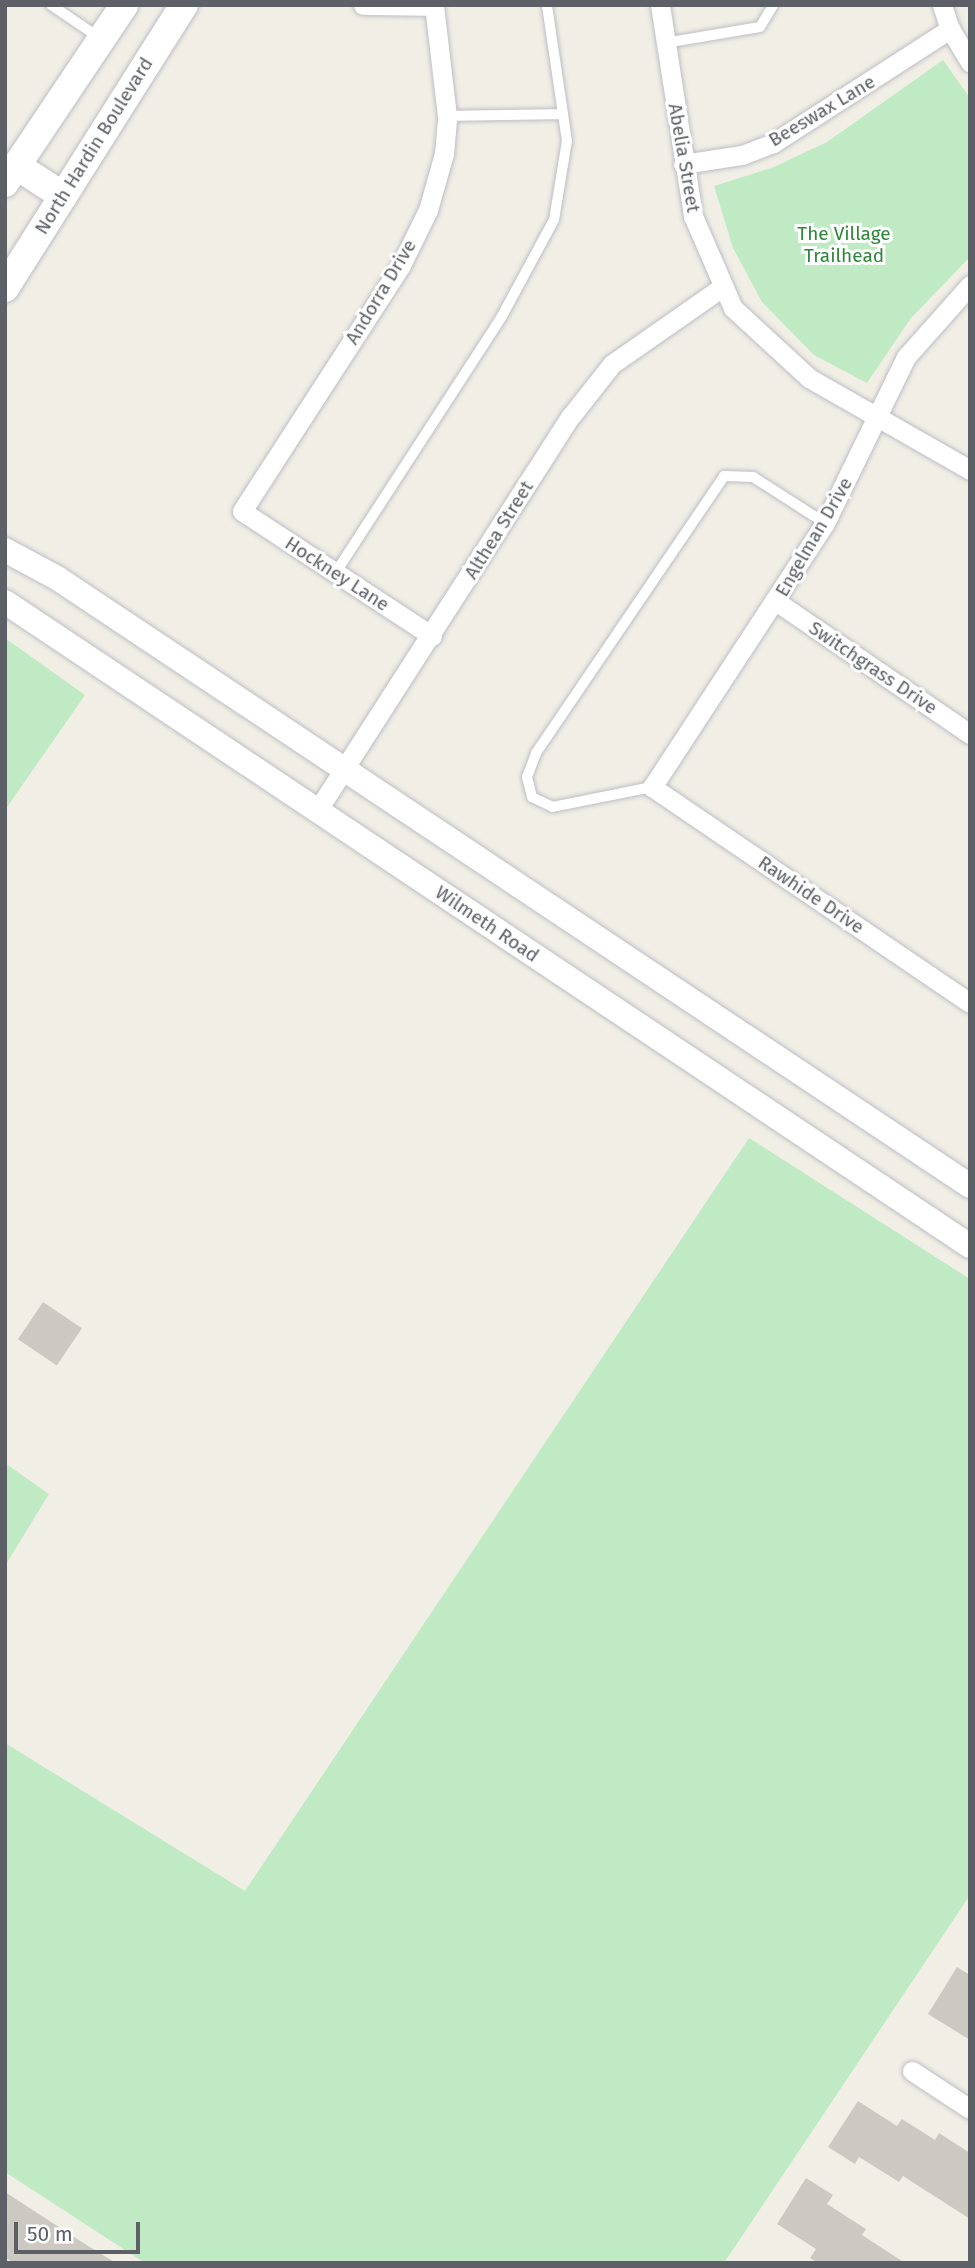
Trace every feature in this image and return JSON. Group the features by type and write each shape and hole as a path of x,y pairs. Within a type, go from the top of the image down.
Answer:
{"main road":[{"path":"63,196 9,169 124,5"},
{"name":"North Hardin Boulevard","path":"5,288 184,5"}],"street":[{"path":"363,5 434,6"},
{"name":"Abelia Street","path":"660,5 693,216 721,288 733,308 774,349 809,378 969,467"},
{"path":"942,5 950,29 970,62"},
{"name":"Andorra Drive","path":"242,511 401,265 428,210 444,154 447,116 434,6"},
{"name":"Beeswax Lane","path":"683,164 742,155 773,143 950,29"},
{"name":"Engelman Drive","path":"652,787 777,602 825,523 906,357 970,285"},
{"name":"Althea Street","path":"317,811 571,416 612,364 721,288"},
{"name":"Hockney Lane","path":"242,511 432,636"},
{"path":"5,550 57,578 970,1186"},
{"name":"Wilmeth Road","path":"5,602 970,1246"},
{"name":"Switchgrass Drive","path":"777,602 970,734"},
{"name":"Rawhide Drive","path":"652,787 970,1003"},
{"path":"912,2071 970,2109"}],"lane":[{"path":"51,5 102,39"},
{"path":"336,572 544,244 565,172 564,114 547,5"},
{"path":"665,43 760,27 773,5"},
{"path":"447,116 564,114"},
{"path":"652,787 553,807 533,797 527,777 536,753 724,476 753,477 825,523"}],"green space":[{"name":"The Village Trailhead","path":"943,60 970,98 970,257 911,318 867,383 814,355 762,302 733,248 714,186 774,167 827,142"},
{"path":"5,638 85,695 5,810"},
{"path":"749,1138 970,1279 970,1895 724,2263 145,2263 5,2172 5,1743 245,1891"},
{"path":"5,1463 49,1494 5,1566"}],"building":[{"path":"43,1302 82,1328 57,1366 18,1339"},
{"path":"957,1967 970,1975 970,2040 928,2014"},
{"path":"858,2101 897,2126 902,2119 935,2140 939,2133 970,2153 970,2219 903,2176 899,2182 859,2157 855,2164 828,2147"},
{"path":"806,2178 833,2195 827,2204 866,2229 862,2235 905,2263 818,2263 810,2258 816,2249 777,2224"},
{"path":"5,2192 116,2263 14,2263 5,2257"}]}
